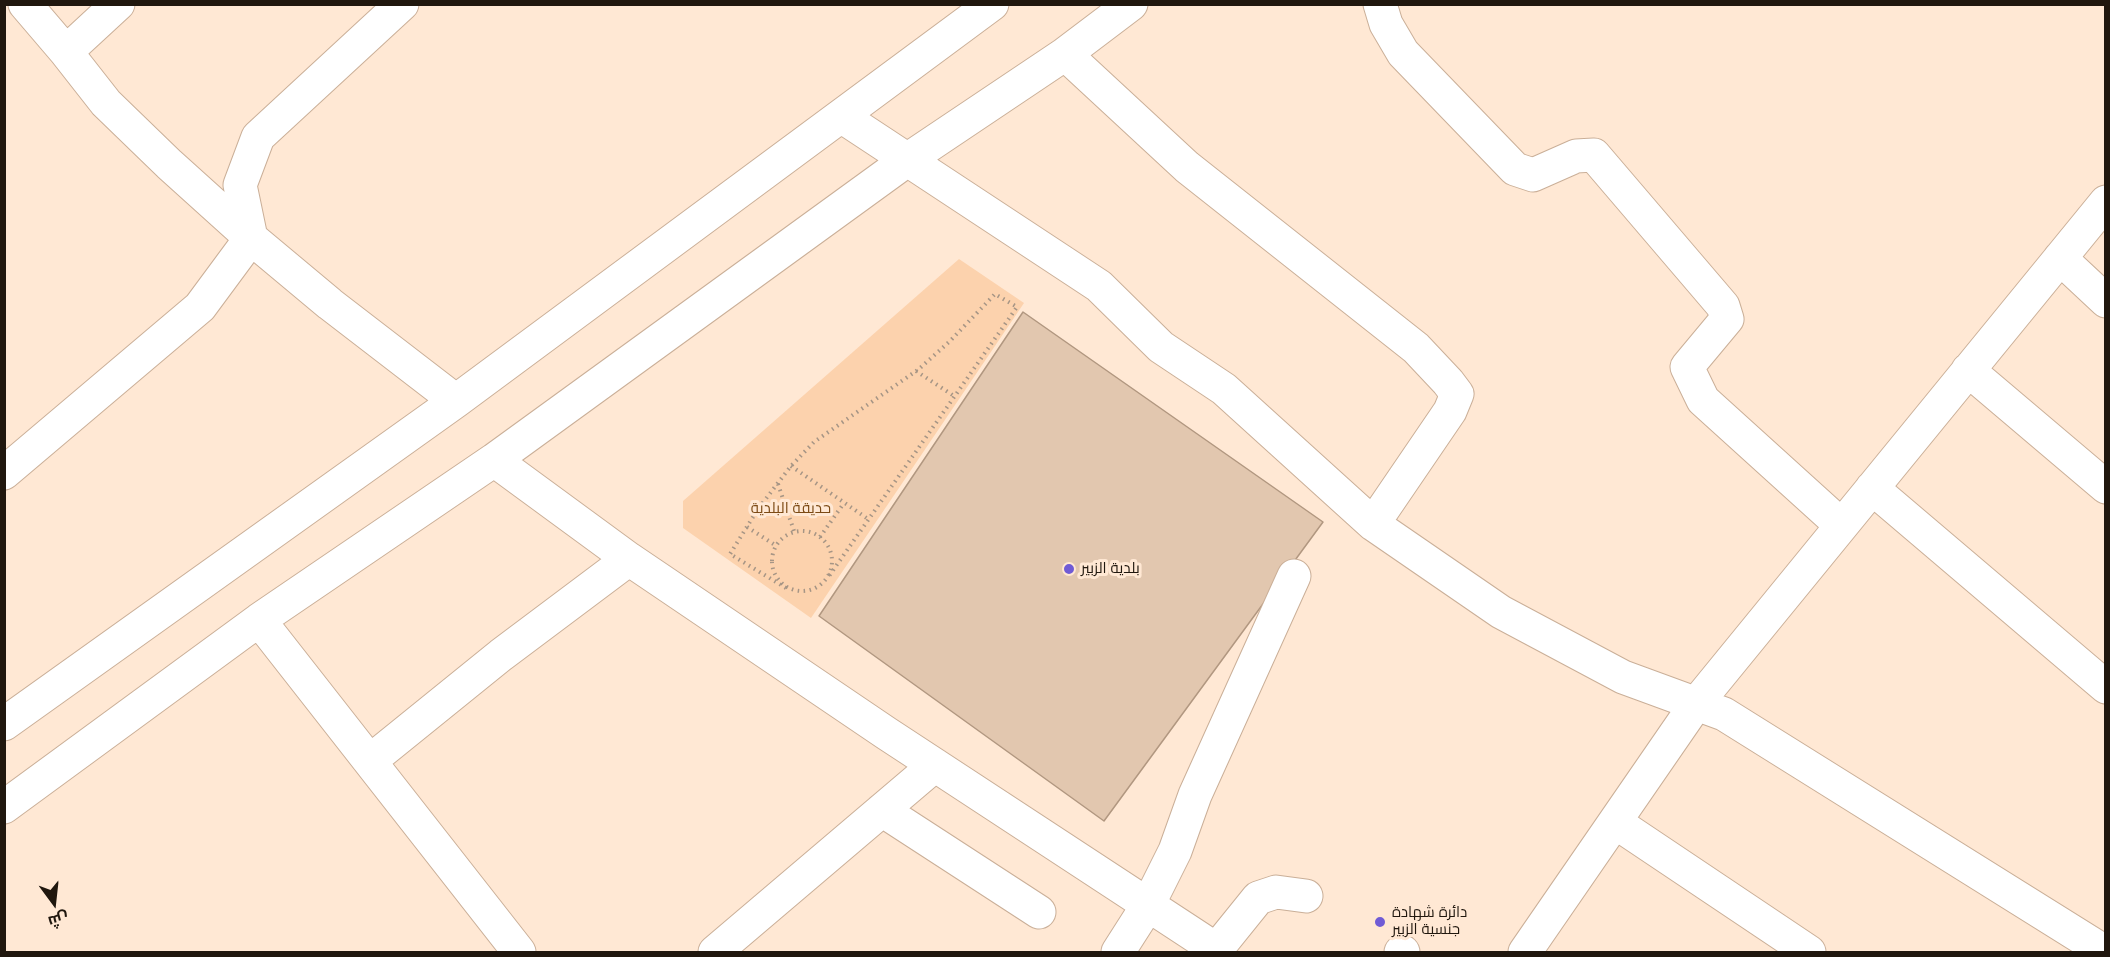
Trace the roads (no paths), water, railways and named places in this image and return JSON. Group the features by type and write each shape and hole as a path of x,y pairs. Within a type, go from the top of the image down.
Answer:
{"street":[{"path":"25,4 106,103 170,164 251,238 330,304 456,401"},
{"path":"66,52 118,4"},
{"path":"4,473 200,307 251,238 240,185 258,137 402,4"},
{"path":"4,724 456,401 992,4"},
{"path":"4,807 259,620 494,460 907,160 1065,54 1131,4"},
{"path":"1380,4 1386,24 1403,53 1515,169 1533,175 1576,156 1594,155 1723,306 1727,319 1687,367 1703,400 1841,525"},
{"path":"1065,54 1187,166 1416,348 1457,394 1450,411 1373,524"},
{"path":"841,116 1099,286 1161,347 1224,389 1373,524 1501,612 1623,677 1724,714 2089,948"},
{"path":"1525,952 1696,704 2106,202"},
{"path":"2061,258 2106,301"},
{"path":"1968,370 2106,487"},
{"path":"494,460 629,559 935,765 1218,951 1258,898 1276,892 1306,896"},
{"path":"1872,488 2106,687"},
{"path":"370,761 501,655 629,559"},
{"path":"1118,952 1148,905 1175,851 1195,795 1294,576"},
{"path":"259,620 519,952"},
{"path":"715,952 935,765"},
{"path":"882,810 1039,912"},
{"path":"1615,822 1809,952"}],"place":[{"name":"بلدية الزبير","path":"1069,569"},
{"name":"دائرة شهادة جنسية الزبير","path":"1380,922"}],"park label":[{"name":"حديقة البلدية","path":"791,509"}]}
